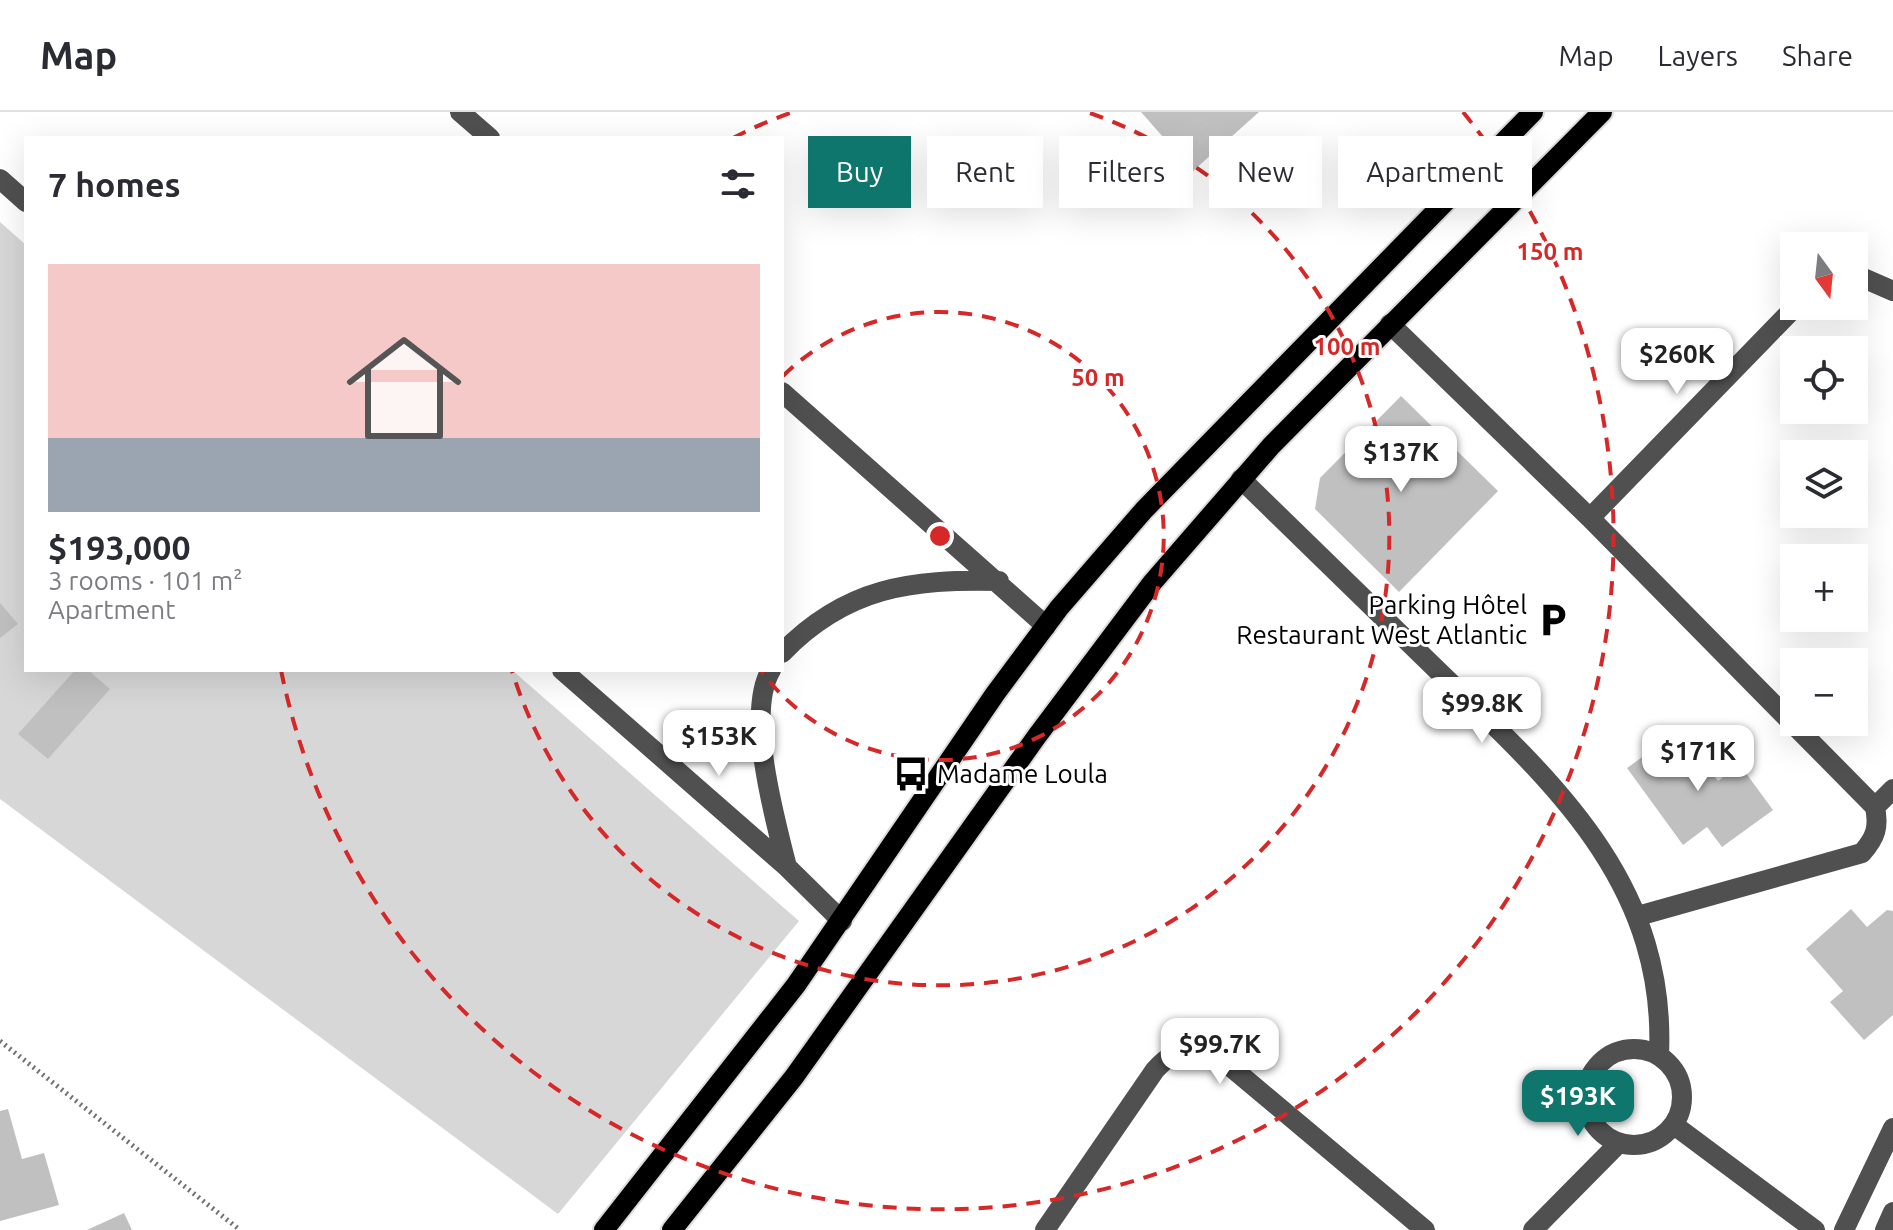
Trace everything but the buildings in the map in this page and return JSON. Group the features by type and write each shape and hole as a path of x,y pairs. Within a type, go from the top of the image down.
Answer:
{"main road":[{"path":"604,1230 716,1091 842,921 995,694 1046,626 1144,510 1533,112"},
{"path":"672,1230 794,1077 1102,646 1241,479 1390,324 1602,112"}],"street":[{"path":"460,112 488,136"},
{"path":"0,179 24,200"},
{"path":"1868,280 1893,291"},
{"path":"1590,518 1782,320"},
{"path":"1390,324 1590,518 1875,807 1878,824 1874,840 1862,853 1638,916"},
{"path":"784,394 999,581 1046,626"},
{"path":"1241,479 1551,782 1600,846 1638,916 1657,984 1659,1055"},
{"path":"784,651 827,612 862,597 953,580 999,581"},
{"path":"564,672 787,867 842,921"},
{"path":"770,672 762,701 765,753 787,867"},
{"path":"1875,807 1893,789"},
{"path":"1045,1230 1155,1070 1169,1055 1188,1048 1208,1051 1225,1062 1425,1230"},
{"path":"1639,1049 1659,1055 1673,1068 1682,1086 1682,1106 1674,1125 1659,1138 1640,1145 1619,1143 1602,1133 1590,1116 1586,1097 1590,1077 1602,1061 1619,1051 1639,1049"},
{"path":"1674,1125 1815,1230"},
{"path":"1844,1230 1893,1128"},
{"path":"1533,1230 1619,1143"},
{"path":"1885,1230 1893,1212"}],"path":[{"path":"0,1041 240,1230"}],"shaded area":[{"path":"0,222 24,243 24,672 514,672 799,921 558,1214 0,799"}],"place":[{"name":"Parking Hôtel Restaurant West Atlantic","path":"1553,620"},
{"name":"Madame Loula","path":"911,774"}]}
